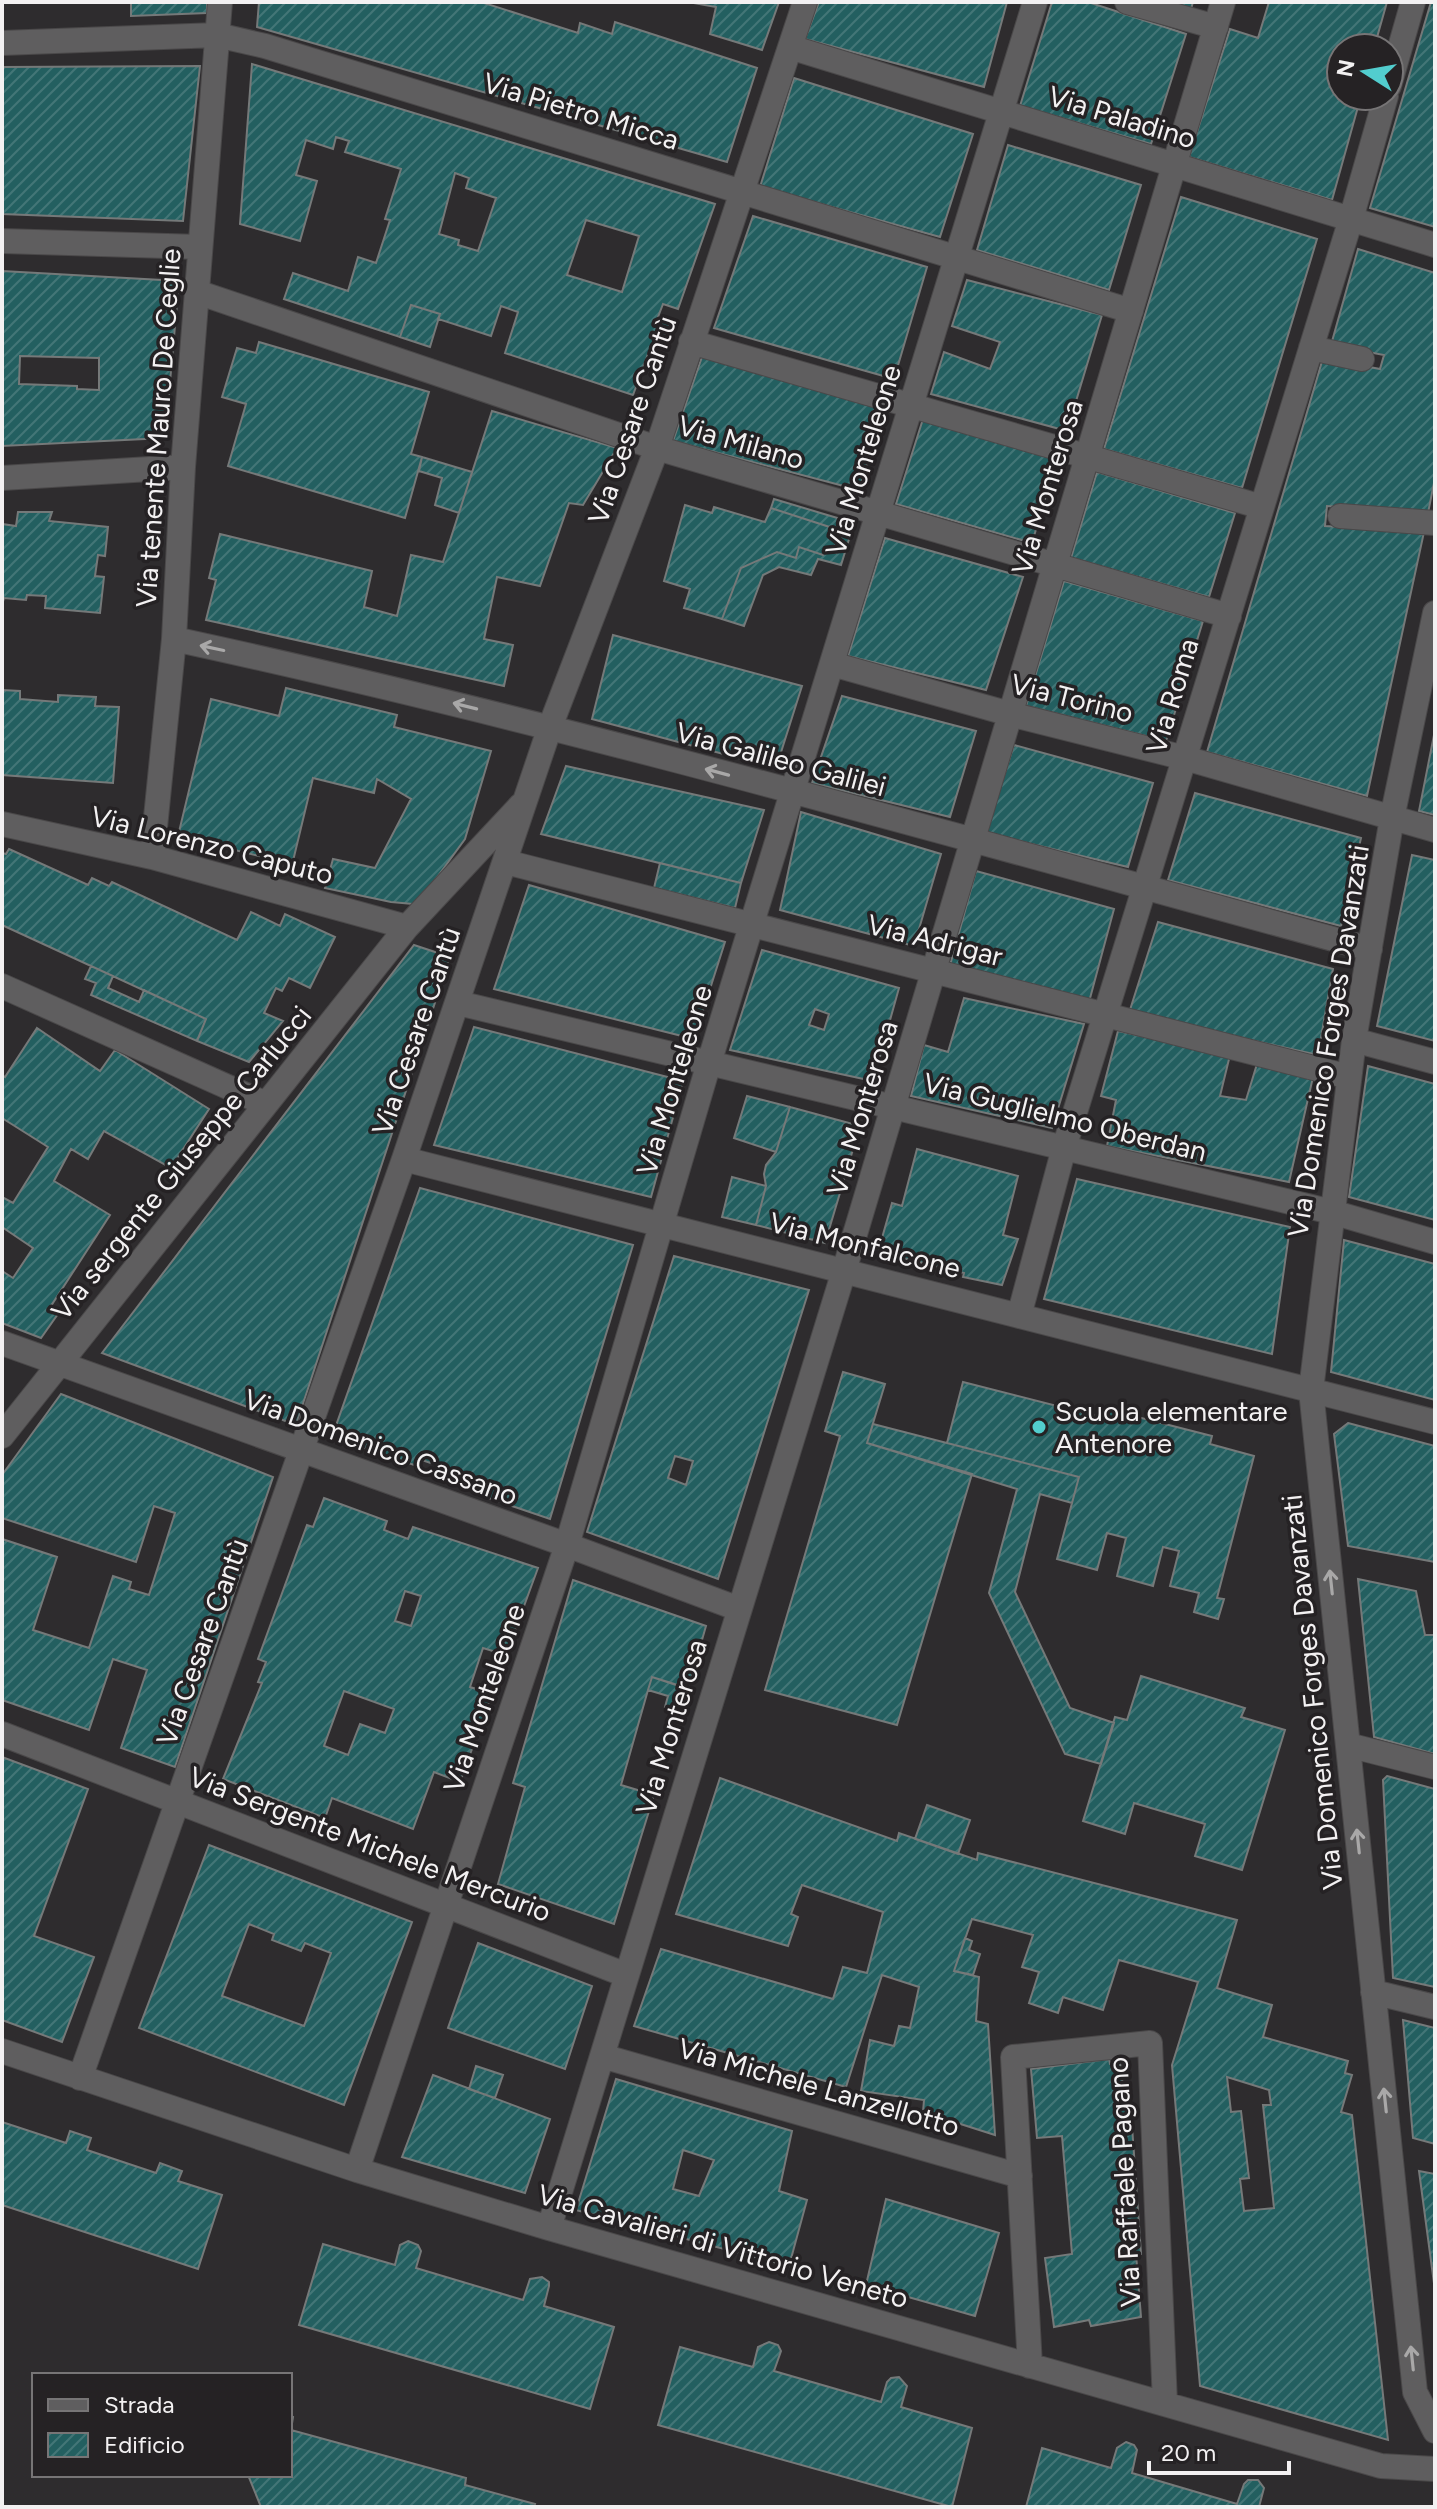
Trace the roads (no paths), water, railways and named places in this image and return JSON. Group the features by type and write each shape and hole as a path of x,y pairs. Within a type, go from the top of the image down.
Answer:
{"street":[{"name":"Via tenente Mauro De Ceglie","path":"152,857 174,639 183,467 220,2"},
{"name":"Via Cesare Cantù","path":"80,2078 404,1159 550,727 657,448 805,2"},
{"name":"Via Monteleone","path":"357,2170 567,1545 709,1063 1035,2"},
{"path":"1127,2 1216,27"},
{"name":"Via Monterosa","path":"549,2228 844,1271 1223,2"},
{"path":"1404,32 1413,2"},
{"name":"Via Pietro Micca","path":"2,43 217,35 265,46 1131,311"},
{"name":"Via Paladino","path":"790,47 1435,245"},
{"name":"Via Roma","path":"1019,1316 1064,1148 1381,112"},
{"path":"2,241 200,247"},
{"name":"Via Milano","path":"197,292 657,448 1229,616"},
{"path":"691,342 1262,507"},
{"path":"1311,348 1362,359"},
{"path":"2,478 183,467"},
{"path":"1340,516 1435,523"},
{"name":"Via Domenico Forges Davanzati","path":"1435,613 1392,818 1354,1040 1311,1390 1415,2392 1435,2431"},
{"name":"Via Galileo Galilei","path":"174,639 550,727 1370,949"},
{"name":"Via Torino","path":"832,664 1010,714 1185,758 1435,830"},
{"name":"Via sergente Giuseppe Carlucci","path":"2,1436 407,927 527,798"},
{"name":"Via Lorenzo Caputo","path":"2,824 152,857 407,927"},
{"name":"Via Adrigar","path":"506,862 1349,1077"},
{"path":"2,986 266,1104"},
{"name":"Via Guglielmo Oberdan","path":"458,1003 1332,1212 1435,1242"},
{"path":"1354,1040 1435,1062"},
{"name":"Via Monfalcone","path":"404,1159 1435,1422"},
{"name":"Via Domenico Cassano","path":"2,1343 739,1609"},
{"name":"Via Sergente Michele Mercurio","path":"2,1734 626,1975"},
{"path":"1348,1745 1435,1767"},
{"path":"1373,1992 1435,2007"},
{"name":"Via Raffaele Pagano","path":"1020,2176 1013,2057 1150,2043 1165,2404"},
{"name":"Via Cavalieri di Vittorio Veneto","path":"2,2051 357,2170 549,2228 1381,2466 1435,2469"},
{"name":"Via Michele Lanzellotto","path":"602,2056 1020,2176"},
{"path":"1020,2176 1030,2366"}],"place":[{"name":"Scuola elementare Antenore","path":"1039,1427"}]}
